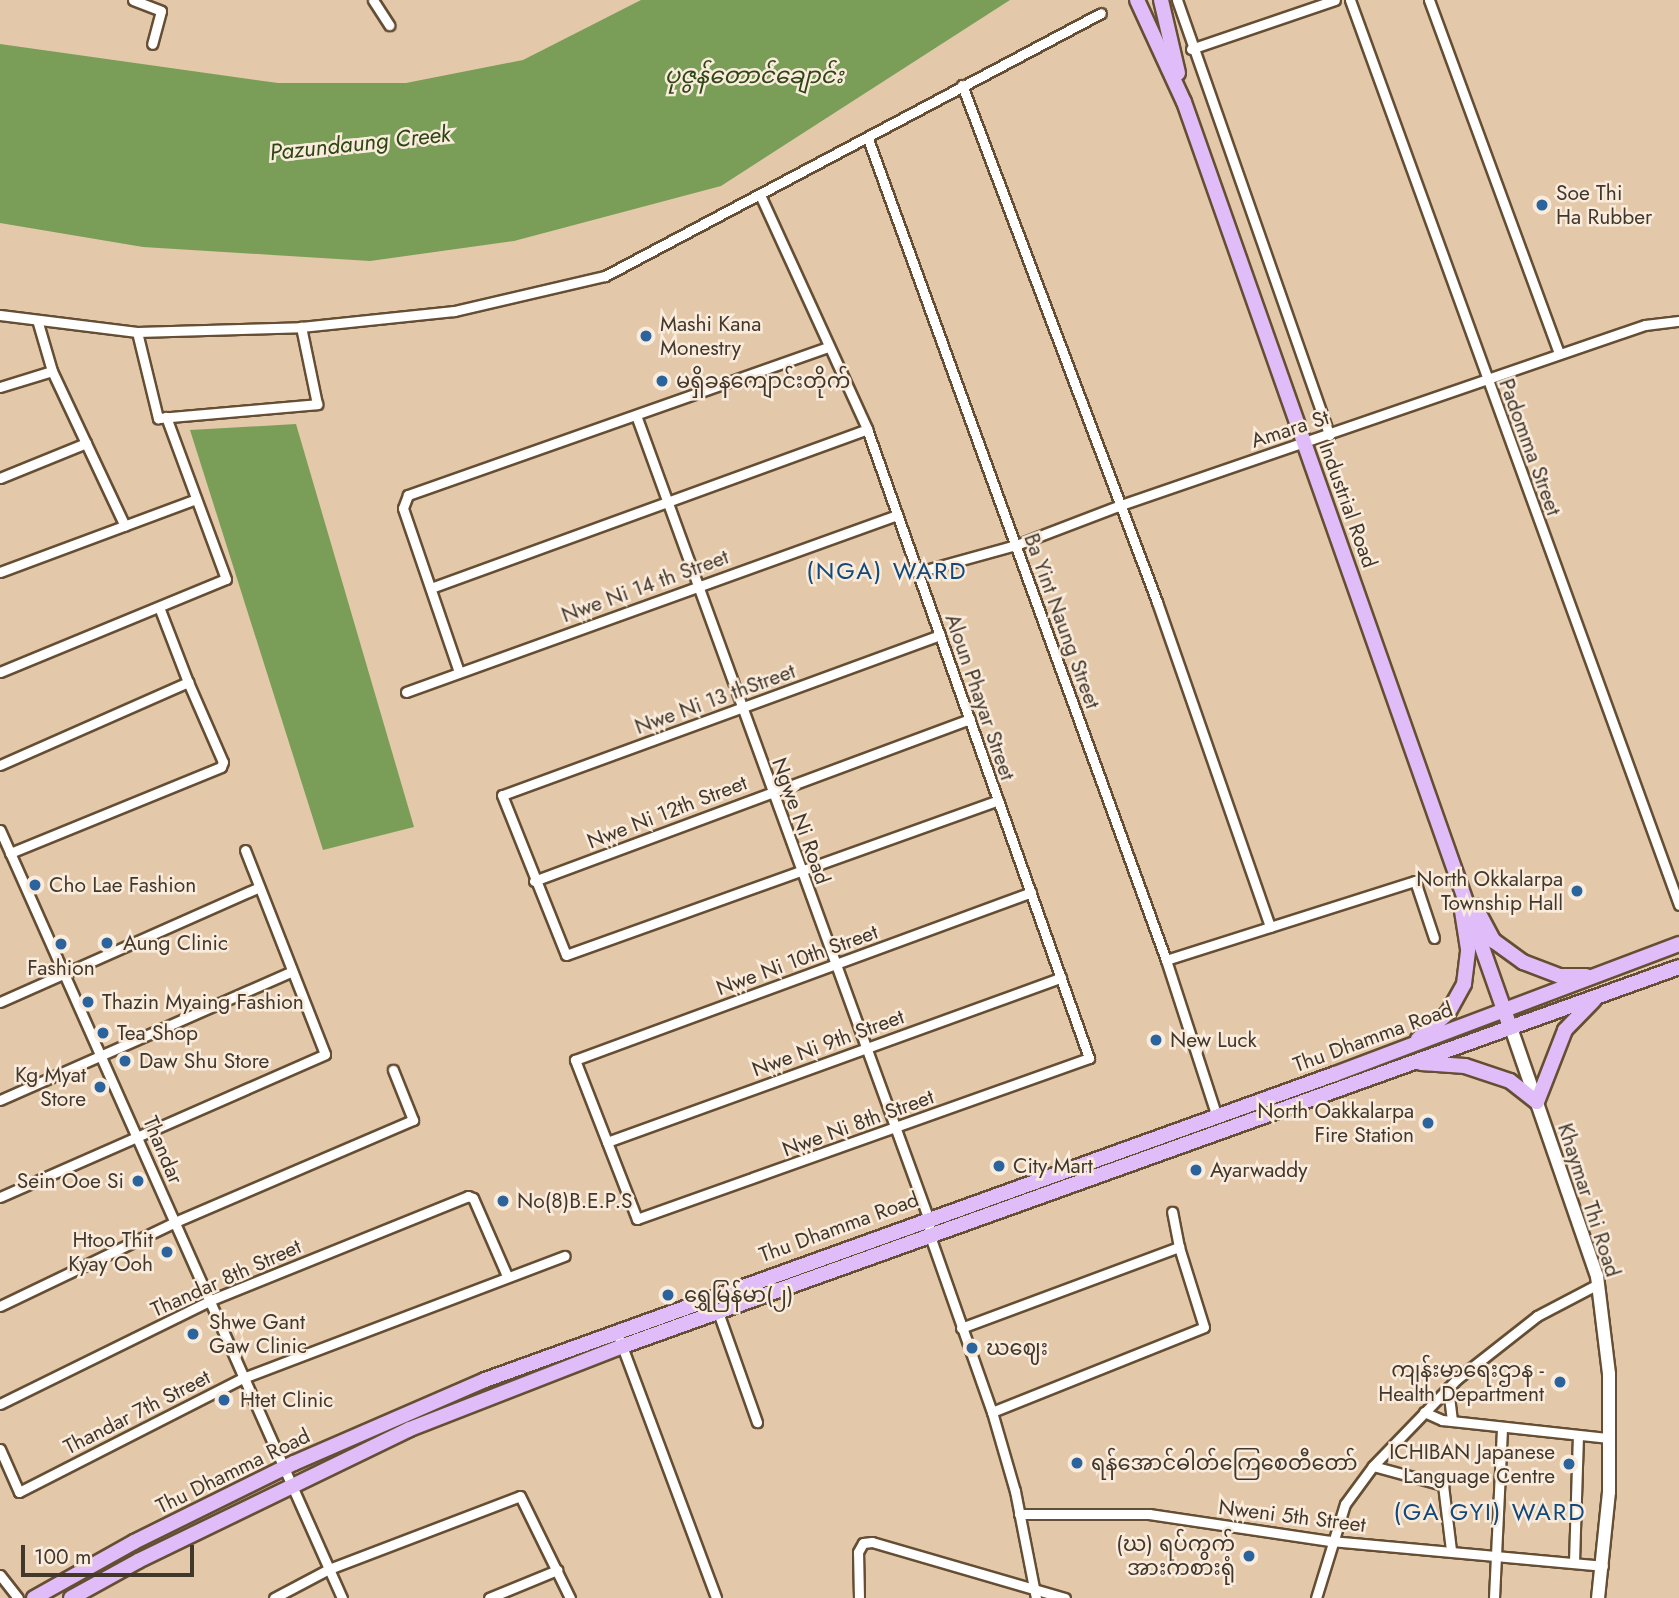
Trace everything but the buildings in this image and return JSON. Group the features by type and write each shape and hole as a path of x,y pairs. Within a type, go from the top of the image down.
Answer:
{"main road":[{"name":"Industrial Road","path":"1137,0 1184,102 1511,1028"},
{"path":"1161,0 1184,102"},
{"path":"1456,871 1494,940 1504,948 1523,962 1559,976 1595,976"},
{"path":"1409,1047 1448,1013 1464,984 1468,949 1456,871"},
{"name":"Thu Dhamma Road","path":"34,1598 134,1542 286,1468 485,1380 928,1217 1409,1047 1679,944"},
{"name":"Thu Dhamma Road","path":"71,1598 293,1485 410,1430 623,1346 1679,967"},
{"path":"1414,1063 1465,1066 1510,1081 1537,1102 1565,1030 1601,994"},
{"name":"Khaymar Thi Road","path":"1511,1028 1598,1284 1609,1374 1603,1566 1598,1598"}],"street":[{"path":"133,0 161,11 152,44"},
{"path":"373,0 389,25"},
{"path":"1177,0 1191,49 1329,435"},
{"path":"1191,49 1335,0"},
{"name":"Padomma Street","path":"1350,0 1679,905"},
{"path":"1429,0 1559,354"},
{"path":"0,315 38,323 137,332 301,327 454,311 605,276 761,197 962,85 1101,13"},
{"path":"962,85 1118,506 1157,602 1270,927"},
{"name":"Ba Yint Naung Street","path":"868,139 1166,960 1217,1117"},
{"name":"Aloun Phayar Street","path":"761,197 867,429 1089,1058"},
{"name":"Amara St","path":"918,572 1016,545 1118,506 1645,325 1677,321"},
{"path":"38,323 51,372 125,526"},
{"path":"137,332 156,415 166,417 317,404 301,327"},
{"path":"459,672 403,508 408,495 637,418 829,347"},
{"path":"0,387 51,372"},
{"path":"0,672 226,579 166,417"},
{"name":"Ngwe Ni Road","path":"637,418 669,501 740,709 773,791 893,1128 928,1217 930,1236 992,1412 1019,1514 1036,1594"},
{"path":"430,588 867,429"},
{"path":"0,478 86,443"},
{"path":"0,572 195,499"},
{"name":"Nwe Ni 14 th Street","path":"406,692 897,515"},
{"path":"10,852 222,767 223,762 159,607"},
{"name":"Nwe Ni 13 thStreet","path":"534,881 502,793 940,635"},
{"path":"0,765 188,682"},
{"name":"Nwe Ni 12th Street","path":"534,881 970,719"},
{"path":"534,881 563,955 998,800"},
{"name":"Thandar","path":"0,830 138,1133 342,1598"},
{"path":"0,1198 138,1133 325,1054 244,850"},
{"path":"1166,960 1415,881 1434,938"},
{"path":"0,1002 63,970 259,887"},
{"name":"Nwe Ni 10th Street","path":"607,1142 575,1060 1031,892"},
{"path":"0,1100 101,1052 292,971"},
{"name":"Nwe Ni 9th Street","path":"607,1142 1061,978"},
{"name":"Nwe Ni 8th Street","path":"607,1142 638,1220 1089,1058"},
{"path":"0,1306 175,1222 413,1120 393,1070"},
{"name":"Thandar 8th Street","path":"0,1404 211,1300 472,1196 507,1276"},
{"path":"992,1412 1204,1327 1179,1247 1172,1212"},
{"path":"961,1328 1179,1247"},
{"name":"Thandar 7th Street","path":"0,1450 19,1492 245,1377 565,1256"},
{"path":"1316,1598 1330,1541 1345,1504 1373,1466 1448,1388 1537,1316 1598,1284"},
{"path":"718,1312 757,1422"},
{"path":"616,1330 716,1598"},
{"path":"1448,1388 1452,1421"},
{"path":"1424,1412 1452,1421 1609,1438"},
{"path":"1494,1598 1502,1427"},
{"path":"1574,1563 1578,1434"},
{"path":"1373,1466 1443,1485 1451,1550"},
{"path":"274,1598 329,1569 520,1496 569,1598"},
{"name":"Nweni 5th Street","path":"1019,1514 1149,1514 1330,1541 1603,1566"},
{"path":"859,1598 858,1552 863,1544 1036,1594 1065,1598"},
{"path":"489,1598 557,1570"},
{"path":"0,1575 18,1598"}],"water":[{"path":"641,0 1010,0 721,186 514,241 370,261 143,247 0,223 0,44 278,83 406,83 523,60"},
{"path":"296,424 414,827 323,850 190,430"}],"place":[{"name":"Soe Thi Ha Rubber","path":"1542,205"},
{"name":"Mashi Kana Monestry","path":"646,336"},
{"name":"မရှိခနကျောင်းတိုက်","path":"662,381"},
{"name":"Cho Lae Fashion","path":"35,885"},
{"name":"North Okkalarpa Township Hall","path":"1577,891"},
{"name":"Aung Clinic","path":"107,943"},
{"name":"Fashion","path":"61,944"},
{"name":"Thazin Myaing Fashion","path":"88,1002"},
{"name":"Tea Shop","path":"103,1033"},
{"name":"New Luck","path":"1156,1040"},
{"name":"Daw Shu Store","path":"125,1061"},
{"name":"Kg Myat Store","path":"100,1087"},
{"name":"North Oakkalarpa Fire Station","path":"1428,1123"},
{"name":"City Mart","path":"999,1166"},
{"name":"Ayarwaddy","path":"1196,1170"},
{"name":"Sein Ooe Si","path":"138,1181"},
{"name":"No(8)B.E.P.S","path":"503,1201"},
{"name":"Htoo Thit Kyay Ooh","path":"167,1252"},
{"name":"ရွှေမြန်မာ(၂)","path":"668,1295"},
{"name":"Shwe Gant Gaw Clinic","path":"193,1334"},
{"name":"ဃဈေး","path":"972,1348"},
{"name":"ကျန်းမာရေးဌာန - Health Department","path":"1560,1382"},
{"name":"Htet Clinic","path":"224,1400"},
{"name":"ရန်အောင်ဓါတ်ကြေစေတီတော်","path":"1077,1463"},
{"name":"ICHIBAN Japanese Language Centre","path":"1569,1464"},
{"name":"(ဃ) ရပ်ကွက် အားကစားရုံ","path":"1249,1556"}],"district":[{"name":"(NGA) WARD","path":"887,571"},
{"name":"(GA GYI) WARD","path":"1490,1512"}],"water label":[{"name":"ပုဇွန်တောင်ချောင်း","path":"754,75"},
{"name":"Pazundaung Creek","path":"360,143"}]}
